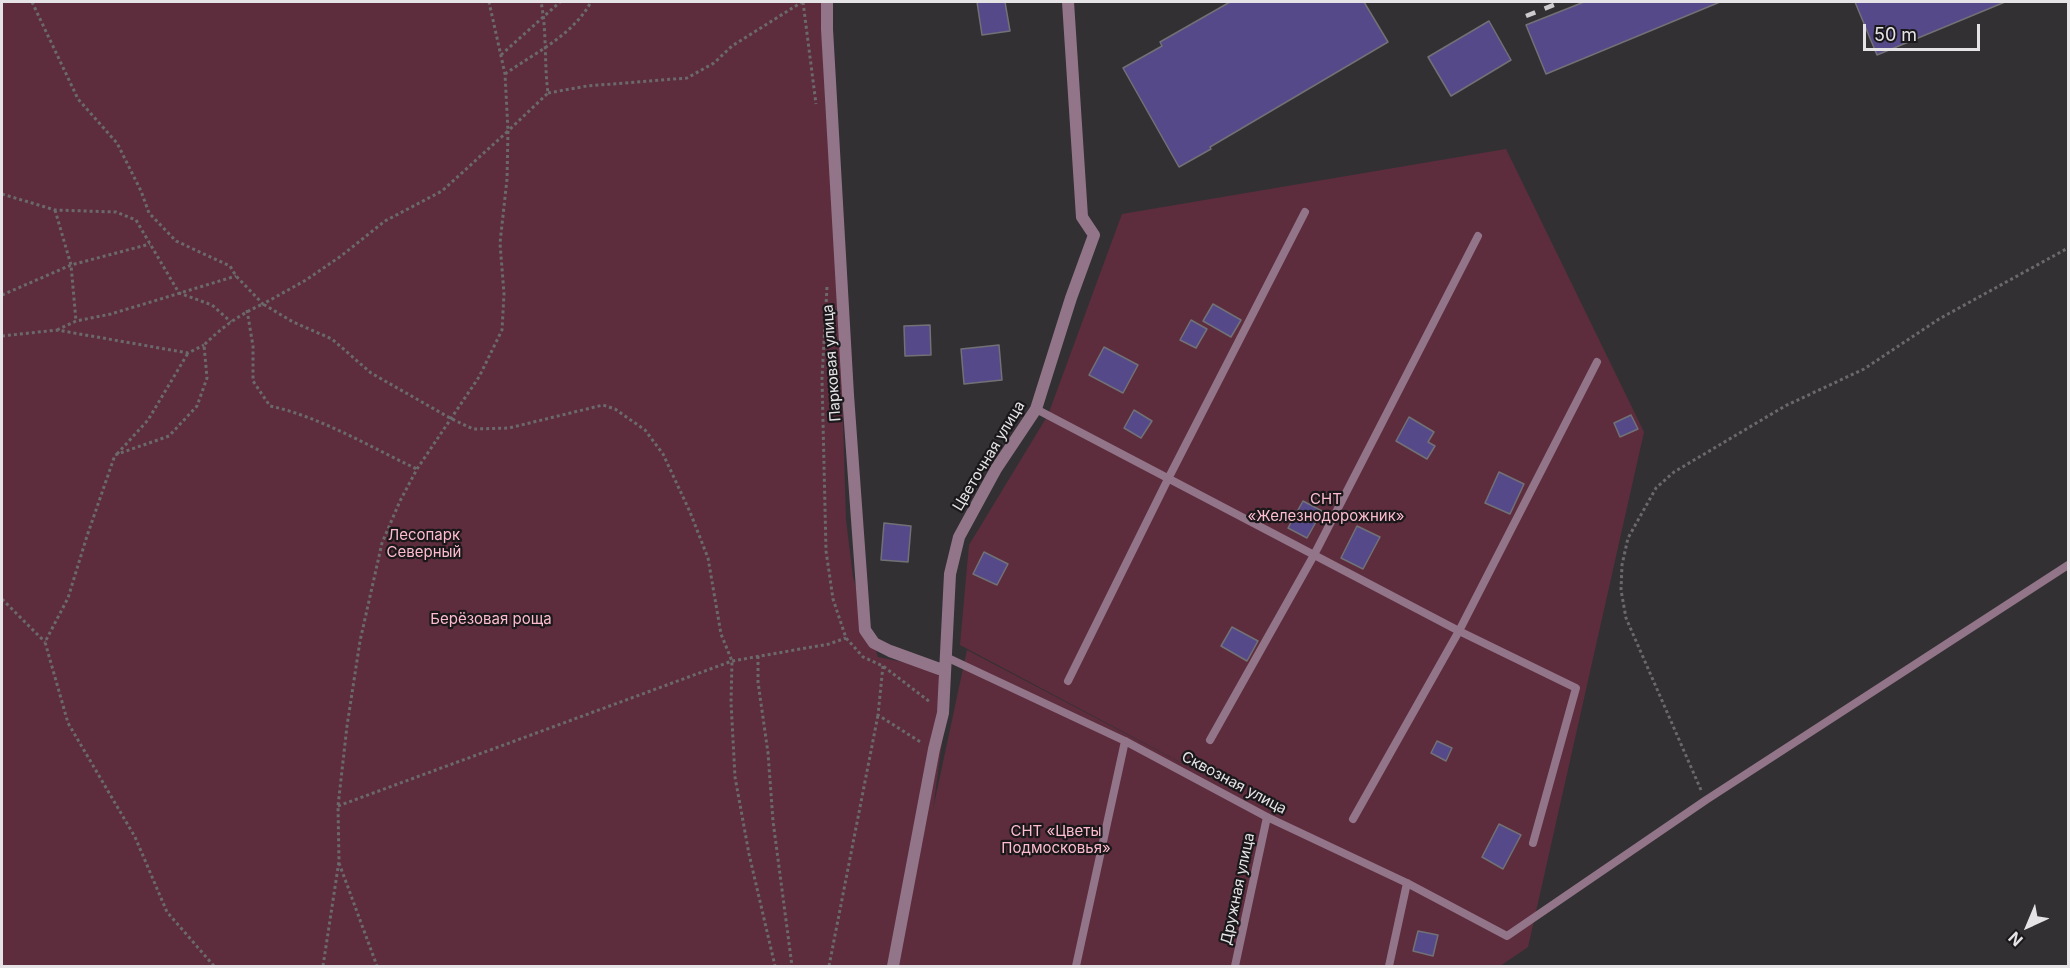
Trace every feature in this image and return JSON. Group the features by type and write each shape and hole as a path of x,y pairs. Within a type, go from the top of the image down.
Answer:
{"street":[{"name":"Парковая улица","path":"827,2 848,383 865,630 874,643 945,671"},
{"name":"Цветочная улица","path":"893,966 934,749 943,713 950,574 959,537 996,469 1036,409 1071,298 1094,235 1082,217 1068,2"}],"lane":[{"path":"1068,681 1168,479 1305,212"},
{"path":"1210,740 1314,555 1478,236"},
{"path":"1353,819 1459,631 1597,362"},
{"path":"1036,409 1459,631 1576,688 1533,843"},
{"path":"1706,800 2068,565"},
{"name":"Сквозная улица","path":"946,657 1125,741 1267,817 1407,883 1507,936 1706,800"},
{"path":"1076,966 1125,741"},
{"name":"Дружная улица","path":"1235,966 1267,817"},
{"path":"1389,966 1407,883"}],"path":[{"path":"32,2 78,99 117,143 141,191 149,213 176,241 231,266 236,276 263,304 293,322 332,339 371,373 473,429 509,428 603,405 615,409 645,429 663,453 708,558 721,634 732,661 731,702 735,777 748,854 775,966"},
{"path":"323,966 339,861 338,806 347,726 360,642 382,543 417,469 479,377 502,330 504,294 500,243 507,179 508,132 505,74 489,2"},
{"path":"541,2 544,15 548,93"},
{"path":"501,55 560,2"},
{"path":"505,74 544,49 577,21 591,2"},
{"path":"45,642 68,598 115,455 148,420 188,353 204,345 247,310 263,304 306,280 385,221 442,191 548,93 587,86 687,78 714,63 732,46 802,2"},
{"path":"2,194 55,210 116,212 136,220 178,292 213,305 231,322"},
{"path":"55,210 71,265 76,321"},
{"path":"2,295 71,265 150,244"},
{"path":"1706,800 1626,618 1622,565 1628,538 1656,488 1674,472 1785,406 1864,369 1939,319 2068,248"},
{"path":"57,330 76,321 111,314 236,276"},
{"path":"247,310 253,346 253,381 270,406 325,425 417,469"},
{"path":"2,336 57,330 188,353"},
{"path":"115,455 169,435 197,406 207,378 204,345"},
{"path":"2,599 45,642 68,723 135,837 167,912 214,966"},
{"path":"338,806 732,661 829,644 846,638"},
{"path":"759,656 758,682 768,753 772,821 792,966"},
{"path":"829,966 878,716 883,666"},
{"path":"878,716 934,749"},
{"path":"339,861 377,966"}],"green space":[{"name":"Лесопарк Северный","path":"2,2 826,2 835,172 846,520 853,577 878,657 932,668 944,683 947,705 933,809 967,650 1244,796 960,645 969,545 1048,415 1122,214 1506,149 1644,432 1528,947 1500,966 2,966"}],"building":[{"path":"977,2 1005,2 1010,31 982,35"},
{"path":"1230,2 1364,2 1388,42 1179,167 1123,68 1162,46 1160,42"},
{"path":"1584,2 1720,2 1546,74 1526,25"},
{"path":"1855,2 2005,2 1877,55"},
{"path":"1489,21 1511,60 1451,96 1428,57"},
{"path":"1213,304 1241,320 1231,337 1203,321"},
{"path":"1191,320 1207,329 1196,348 1180,340"},
{"path":"930,325 931,355 905,356 904,326"},
{"path":"999,345 1002,380 964,384 961,349"},
{"path":"1104,347 1138,365 1123,393 1089,375"},
{"path":"1134,410 1152,421 1141,438 1124,428"},
{"path":"1631,415 1638,429 1620,437 1614,423"},
{"path":"1409,417 1434,432 1428,442 1435,446 1427,459 1396,441"},
{"path":"1499,472 1524,484 1510,514 1485,503"},
{"path":"1303,501 1322,511 1307,538 1288,528"},
{"path":"884,523 911,526 908,562 881,560"},
{"path":"1357,526 1380,537 1363,569 1341,558"},
{"path":"984,552 1008,564 997,585 973,574"},
{"path":"1232,627 1258,641 1247,661 1221,646"},
{"path":"1437,741 1452,748 1446,761 1431,753"},
{"path":"1499,824 1521,835 1503,869 1482,857"},
{"path":"1418,931 1438,935 1433,956 1413,951"}],"railway":[{"path":"1526,16 1561,2"}],"park label":[{"name":"СНТ «Железнодорожник»","path":"1326,508"},
{"name":"Берёзовая роща","path":"491,619"},
{"name":"СНТ «Цветы Подмосковья»","path":"1056,840"}]}
